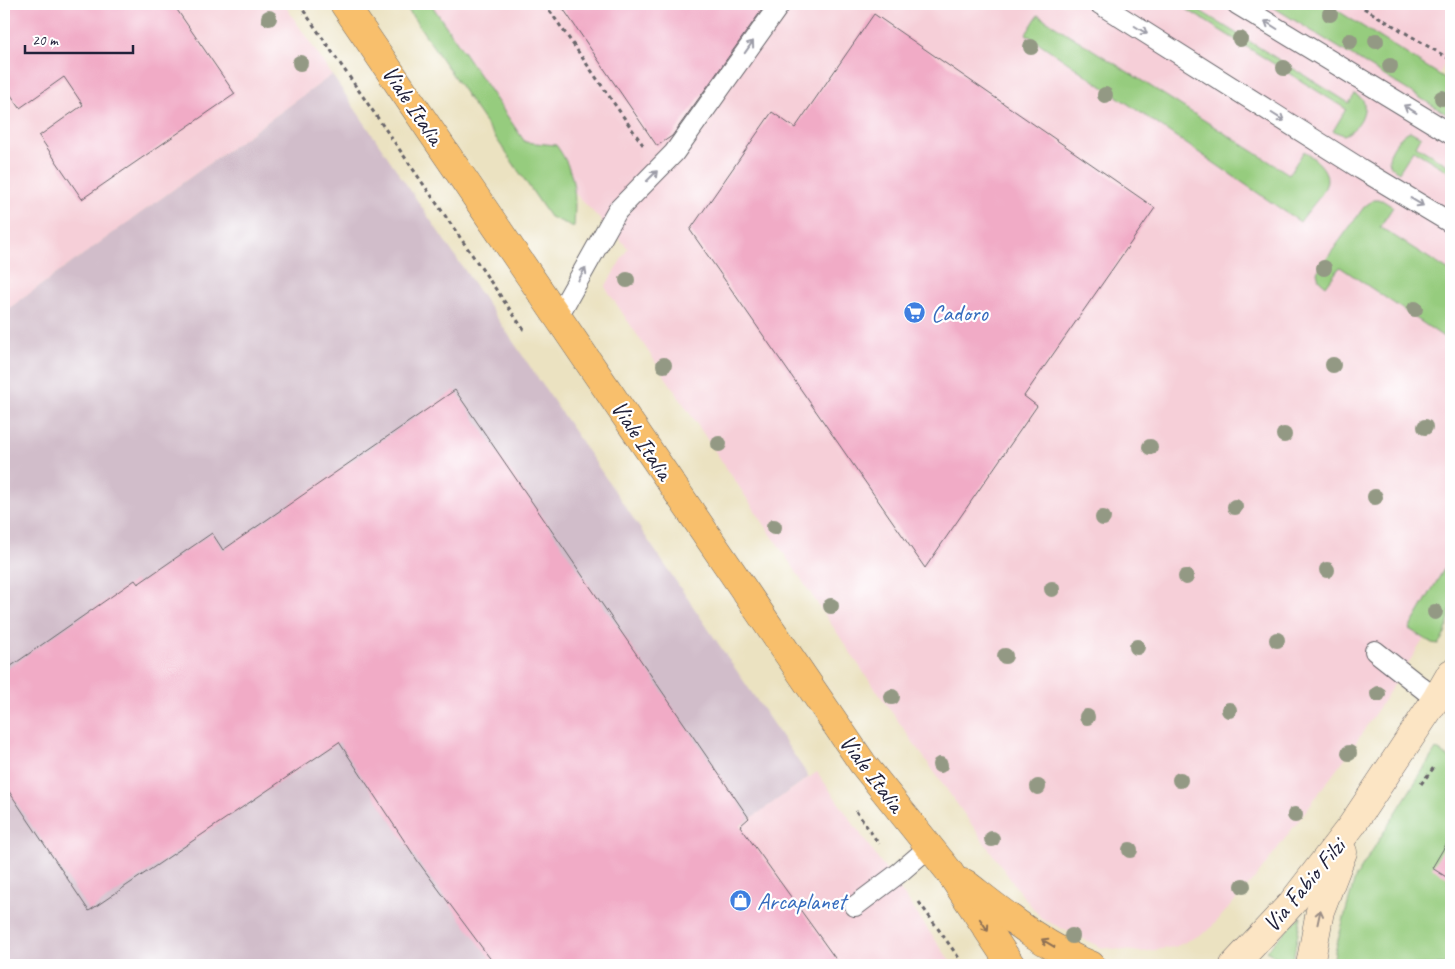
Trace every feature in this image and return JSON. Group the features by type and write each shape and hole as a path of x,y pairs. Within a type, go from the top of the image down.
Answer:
{"main road":[{"name":"Viale Italia","path":"344,4 863,764 928,848 948,870 1012,965"},
{"name":"Viale Italia","path":"948,870 1023,928 1074,958 1092,965"}],"street":[{"name":"Via Fabio Filzi","path":"1234,965 1291,904 1352,825 1436,700 1451,673"},
{"name":"Via Fabio Filzi","path":"1310,965 1320,911 1352,825"}],"lane":[{"path":"558,316 618,211 674,153 780,4"},
{"path":"1100,4 1361,169 1451,223"},
{"path":"1237,4 1451,134"},
{"path":"1375,651 1436,700"},
{"path":"855,906 900,873 928,848"}],"path":[{"path":"545,4 646,149 663,165"},
{"path":"1357,4 1451,60"},
{"path":"919,902 964,965"}],"shaded area":[{"path":"4,4 284,4 332,75 4,312"},
{"path":"431,4 1270,4 1451,112 1451,598 1349,753 1257,876 1208,931 1175,947 1141,952 1100,947 1042,919 1018,890 864,673 605,287 628,248 525,142"},
{"path":"1327,4 1451,4 1451,53 1439,74"},
{"path":"332,75 809,777 740,826 577,965 4,965 4,312"},
{"path":"817,772 953,965 577,965 753,816"}],"green space":[{"path":"404,4 431,4 525,142 556,145 563,155 571,174 575,204 574,227 550,217"},
{"path":"1178,4 1189,4 1349,103 1355,94 1363,100 1364,105 1363,115 1357,125 1344,135 1333,131 1346,109"},
{"path":"1268,4 1327,4 1451,82 1451,117"},
{"path":"1038,15 1289,174 1304,151 1324,169 1327,177 1322,193 1300,222 1026,34"},
{"path":"1410,131 1421,137 1416,146 1451,167 1451,173 1413,150 1399,172 1391,167 1389,160 1392,150 1398,140"},
{"path":"1373,200 1382,200 1393,207 1380,227 1451,272 1451,342 1340,267 1326,286 1319,280 1317,272 1364,207"},
{"path":"1451,557 1450,616 1447,627 1438,644 1432,643 1409,629"},
{"path":"1436,749 1451,759 1451,965 1333,965 1355,878"},
{"path":"1301,916 1292,965 1290,965 1266,951"}],"building":[{"path":"4,4 173,4 235,94 82,199 39,136 83,105 64,77 20,108 4,85"},
{"path":"560,4 766,4 672,136 657,146"},
{"name":"Cadoro","path":"874,14 1155,208 1024,396 1037,406 925,568 690,230 772,112 795,128"},
{"path":"455,390 749,818 740,826 840,965 495,965 419,863 339,742 89,911 4,784 4,671 135,580 138,584 212,533 223,550"},
{"path":"1451,836 1451,880 1432,868"}],"place":[{"name":"Cadoro","path":"915,313"},
{"name":"Arcaplanet","path":"741,901"}]}
